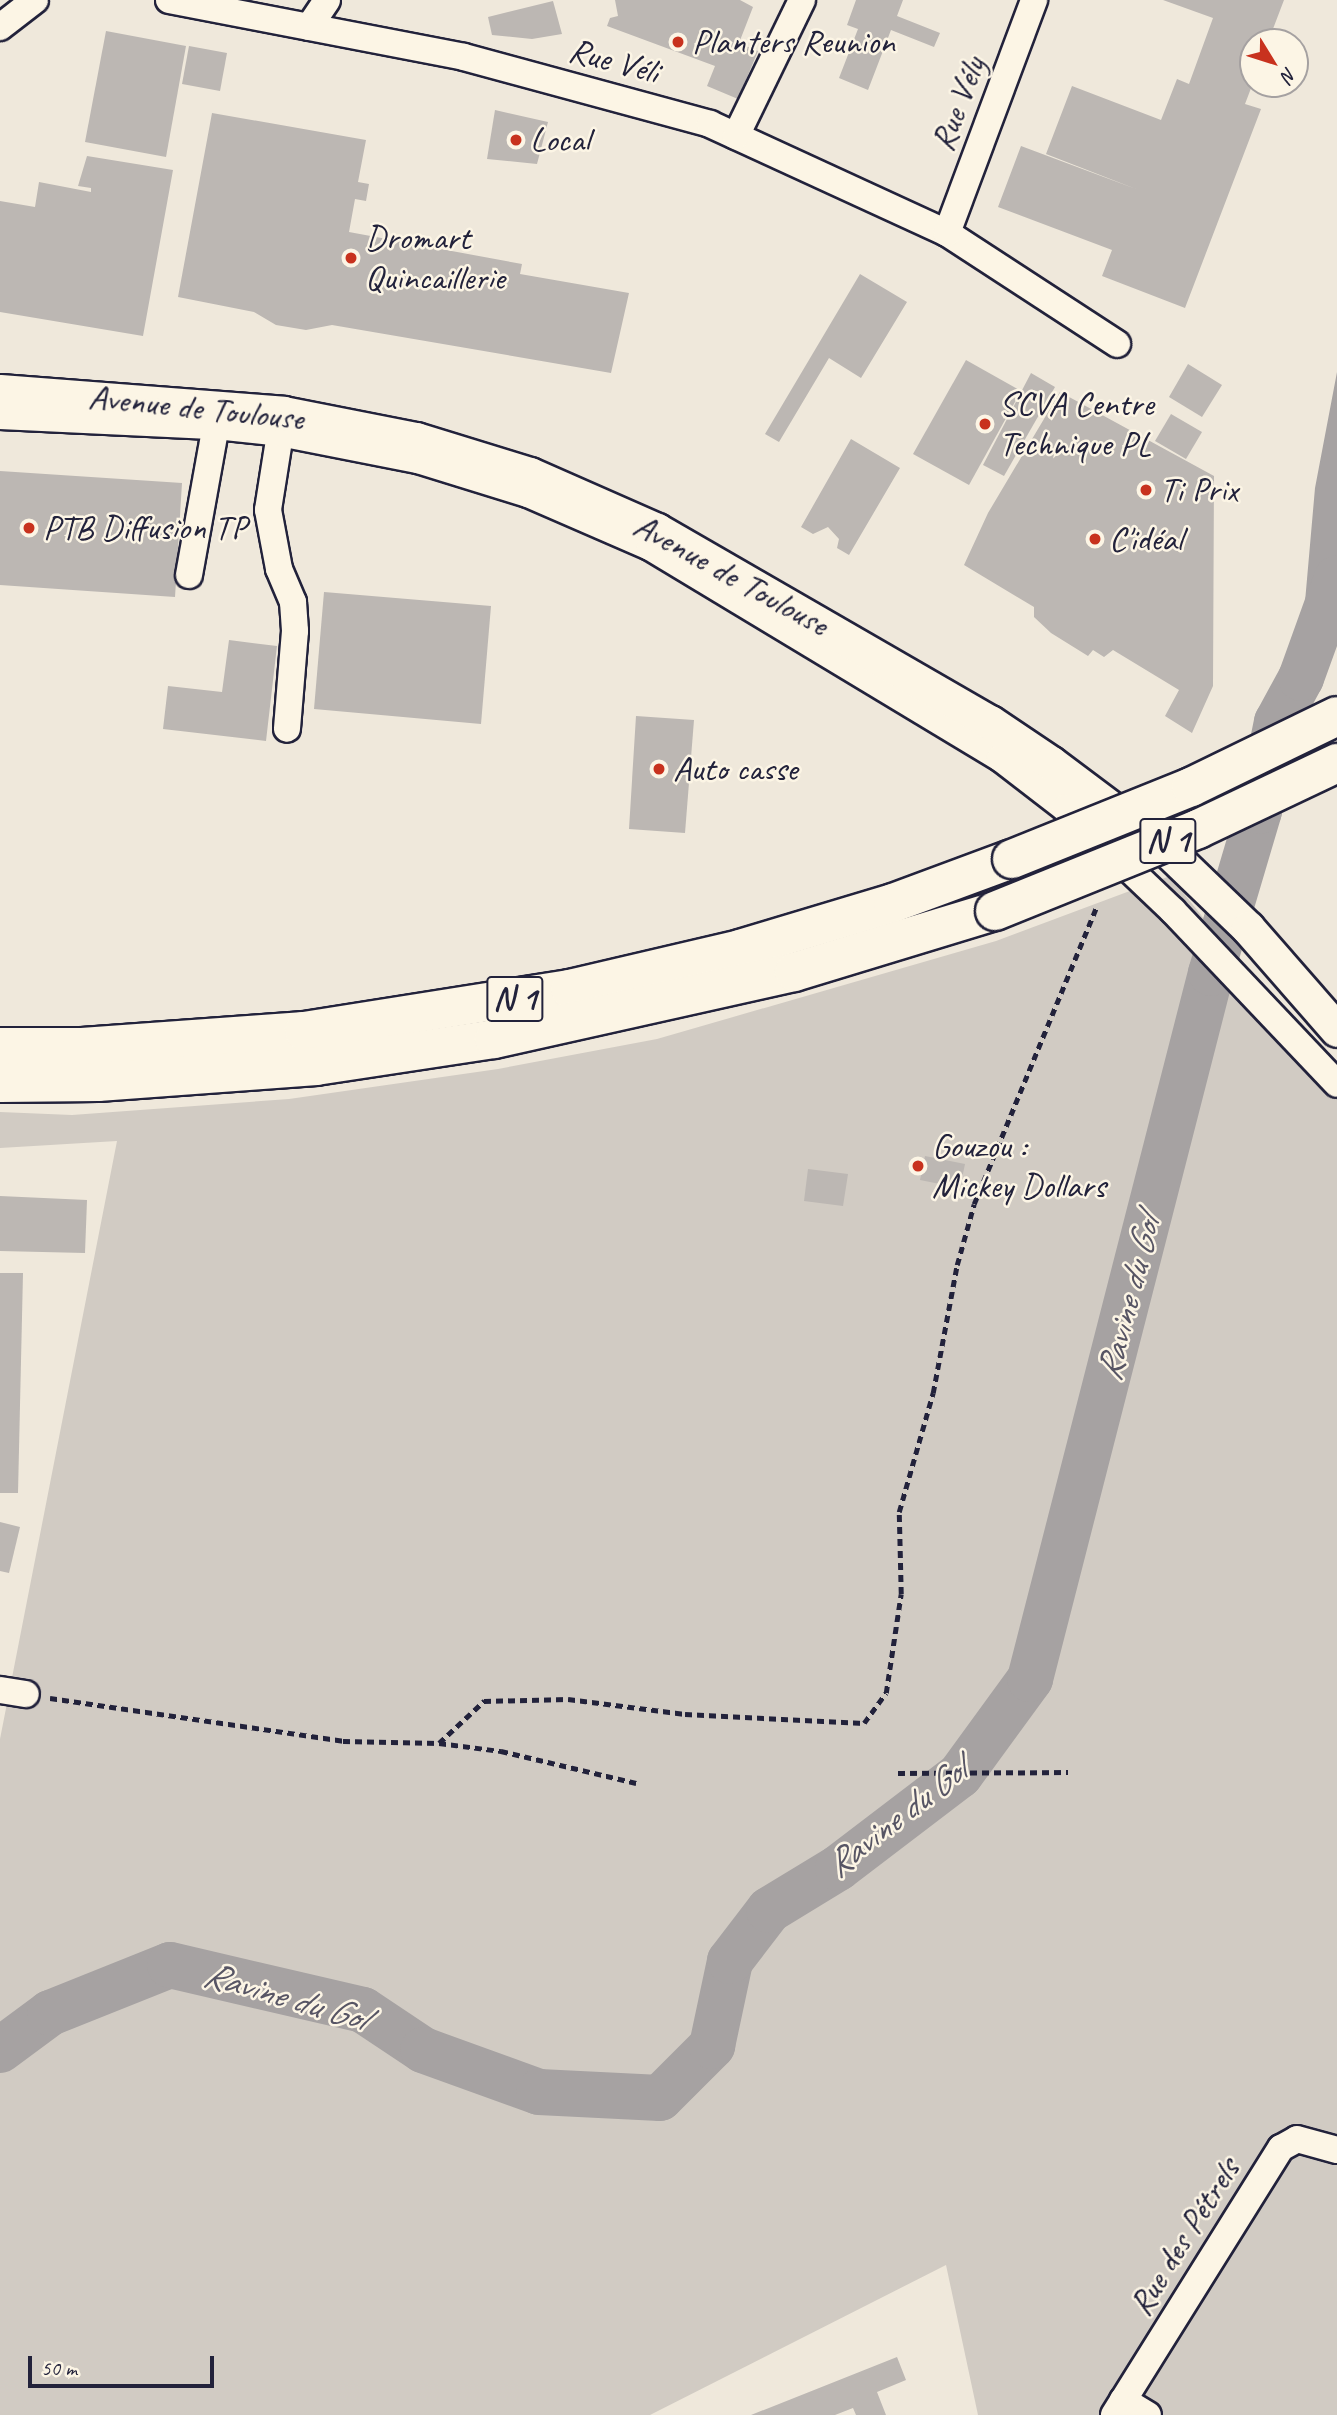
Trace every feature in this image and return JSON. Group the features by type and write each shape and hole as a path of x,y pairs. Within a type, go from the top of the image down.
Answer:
{"highway":[{"name":"N 1","path":"0,1047 82,1047 304,1031 569,989 740,949 893,903 1012,859 1191,787 1337,716"},
{"name":"N 1","path":"0,1083 247,1072 494,1039 794,972 995,911 1198,829 1337,763"}],"main road":[{"name":"Avenue de Toulouse","path":"0,391 416,439 517,470 657,530 990,722 1167,850 1274,955 1337,1030"}],"street":[{"path":"0,27 35,0"},
{"name":"Rue Véli","path":"169,0 464,57 710,124 947,233 1117,344"},
{"path":"309,27 327,0"},
{"path":"736,136 802,0"},
{"name":"Rue Vély","path":"947,233 1034,0"},
{"path":"0,416 218,416 189,576"},
{"path":"287,729 294,612 279,569 268,510 282,423 430,463 527,494 650,547 1000,758 1065,808 1173,911 1337,1084"},
{"path":"0,1690 26,1694"},
{"name":"Rue des Pétrels","path":"1119,2408 1281,2148 1297,2139 1337,2150"},
{"path":"1119,2408 1148,2415"}],"path":[{"path":"439,1743 484,1700 568,1699 685,1714 864,1723 886,1693 901,1594 899,1512 933,1392 974,1204 1048,1016 1118,859"},
{"path":"26,1694 344,1741 439,1743 501,1751 636,1783"},
{"path":"898,1773 1068,1772"}],"shaded area":[{"path":"1337,372 1337,631 1324,674 1277,722 1302,636 1315,488"},
{"path":"1170,876 1337,1086 1337,2415 978,2415 946,2265 650,2415 0,2415 0,1739 117,1141 0,1148 0,1112 72,1115 289,1099 498,1069 657,1039 996,941"}],"building":[{"path":"615,0 740,0 753,7 739,43 758,51 738,99 707,86 715,66 607,26 610,18 618,16"},
{"path":"856,0 903,0 897,16 940,33 934,47 891,30 868,90 839,78 858,29 847,25"},
{"path":"1163,0 1284,0 1273,28 1239,28 1239,98 1247,98 1245,104 1261,109 1185,308 1102,276 1112,250 998,207 1021,146 1136,189 1046,154 1072,86 1161,120 1177,79 1189,84 1213,18"},
{"path":"553,1 562,34 532,39 492,35 488,17"},
{"path":"106,31 186,46 166,157 85,142"},
{"path":"189,46 227,53 220,91 182,84"},
{"name":"Local","path":"495,110 548,122 537,164 487,159"},
{"path":"212,113 366,140 358,182 369,184 366,201 355,199 349,232 522,264 520,274 629,293 611,373 332,325 306,330 276,325 254,312 178,297"},
{"path":"87,156 173,170 143,336 0,312 0,201 35,207 39,182 91,192 91,188 78,186"},
{"path":"860,274 907,302 861,378 829,358 779,442 765,434"},
{"path":"966,360 1021,391 969,485 913,454"},
{"path":"1188,364 1222,385 1202,417 1169,397"},
{"path":"1031,373 1055,387 1004,476 983,465"},
{"name":"C'idéal","path":"1060,392 1214,476 1213,686 1192,733 1165,716 1179,690 1113,650 1104,657 1093,650 1088,656 1051,633 1034,617 1034,607 964,565 988,513"},
{"path":"1171,414 1202,432 1186,459 1155,441"},
{"path":"851,439 900,468 849,555 837,548 839,539 828,527 813,534 801,527"},
{"path":"0,471 182,483 175,597 0,585"},
{"path":"324,592 491,606 481,724 314,709"},
{"path":"229,640 277,646 266,741 163,729 168,686 222,692"},
{"path":"636,716 694,720 685,833 629,829"},
{"path":"925,1156 965,1164 960,1188 920,1180"},
{"path":"808,1169 848,1174 843,1206 804,1201"},
{"path":"0,1196 87,1200 85,1253 0,1251"},
{"path":"0,1273 23,1273 18,1493 0,1493"},
{"path":"0,1522 20,1527 9,1573 0,1571"},
{"path":"897,2357 906,2380 877,2392 886,2415 856,2415 853,2408 835,2415 751,2415"}],"waterway":[{"name":"Ravine du Gol","path":"0,2050 50,2013 170,1965 363,2010 423,2050 539,2092 660,2098 712,2046 730,1961 769,1910 838,1868 960,1775 1030,1679 1211,973 1259,811 1277,722 1301,678 1337,578"}],"place":[{"name":"Planters Reunion","path":"678,42"},
{"name":"Local","path":"516,140"},
{"name":"Dromart Quincaillerie","path":"351,258"},
{"name":"SCVA Centre Technique PL","path":"985,424"},
{"name":"Ti Prix","path":"1146,490"},
{"name":"PTB Diffusion TP","path":"29,528"},
{"name":"C'idéal","path":"1095,539"},
{"name":"Auto casse","path":"659,769"},
{"name":"Gouzou : Mickey Dollars","path":"918,1166"}]}
